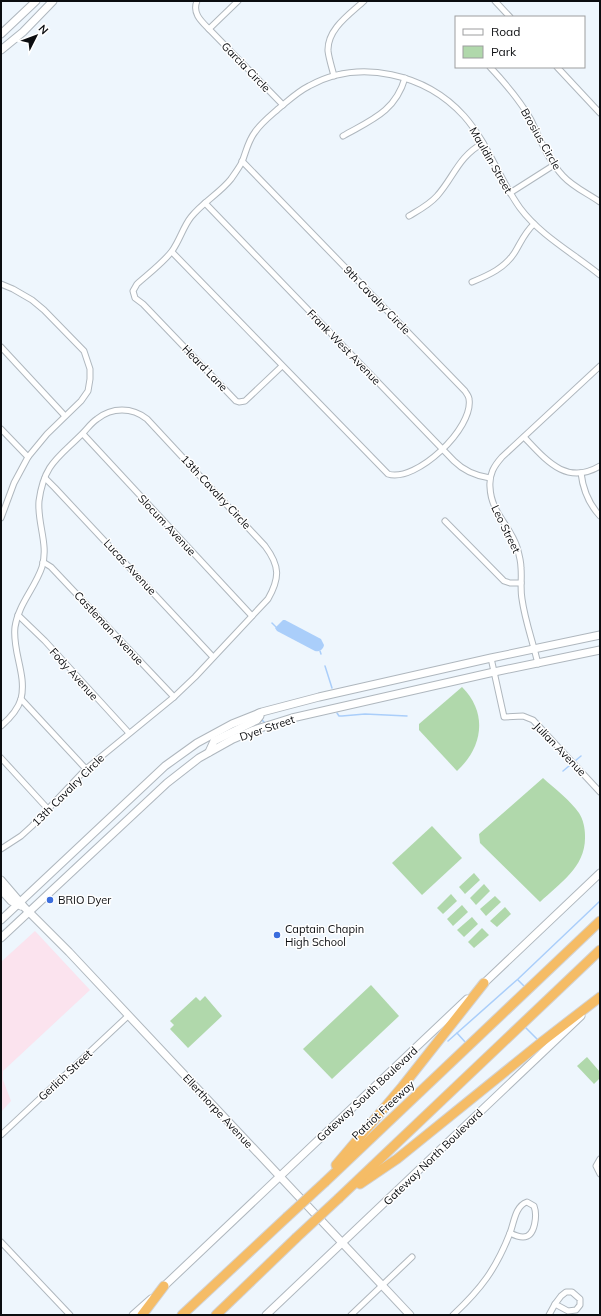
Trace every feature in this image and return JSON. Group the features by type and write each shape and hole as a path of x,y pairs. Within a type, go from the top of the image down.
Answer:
{"highway":[{"name":"Patriot Freeway","path":"182,1315 600,922"},
{"path":"216,1315 600,950"},
{"path":"327,1180 338,1162 402,1087 484,983"},
{"path":"339,1198 396,1160 543,1041 600,997"},
{"path":"142,1315 164,1286"}],"main road":[{"path":"1,34 36,1"},
{"path":"1,50 23,32 53,1"},
{"name":"Dyer Street","path":"1,938 23,907 170,762 196,743 214,733 238,721 259,713 319,697 600,635"},
{"name":"Dyer Street","path":"1,920 23,907 184,769 209,752 233,739 275,723 494,672 600,650"},
{"path":"428,673 432,687"},
{"path":"209,752 214,741 257,720 260,716 259,713"},
{"name":"Gateway South Boulevard","path":"133,1315 600,873"},
{"name":"Ellerthorpe Avenue","path":"1,880 23,907 410,1315"},
{"name":"Ellerthorpe Avenue","path":"1,890 23,907"},
{"name":"Gateway North Boulevard","path":"266,1315 600,997"}],"street":[{"name":"Garcia Circle","path":"197,1 195,10 197,16 283,105"},
{"path":"209,29 238,1"},
{"path":"334,76 329,54 330,38 337,27 364,1"},
{"path":"495,1 509,16"},
{"name":"Brosius Circle","path":"491,68 506,84 517,99 530,119 554,165 576,188 600,202"},
{"path":"558,68 600,113"},
{"name":"Mauldin Street","path":"133,291 137,284 172,252 190,218 230,180 242,161 246,148 254,133 265,121 296,94 310,85 334,76 353,72 374,72 405,78 433,92 457,109 475,129 510,193 521,209 534,224 552,240 600,275"},
{"path":"343,136 377,117 388,108 400,91 405,78"},
{"path":"409,216 423,208 437,197 464,158 483,143"},
{"name":"9th Cavalry Circle","path":"242,161 465,390 469,398 469,408 458,431 443,450 427,462 407,472 397,476 388,474 282,366"},
{"path":"510,193 554,165"},
{"name":"Frank West Avenue","path":"205,203 461,468 482,477 490,478"},
{"path":"472,282 487,276 503,266 516,251 528,230 534,224"},
{"path":"172,252 282,366"},
{"path":"1,284 32,300 44,310 84,351 90,369 88,391 47,434 28,457 14,483 7,506 1,518"},
{"name":"Heard Lane","path":"133,291 135,298 143,304 236,401 245,401 282,366"},
{"path":"1,347 65,416"},
{"path":"490,478 496,463 600,366"},
{"name":"13th Cavalry Circle","path":"2,847 21,836 86,769 174,697 268,599 274,590 277,579 276,567 272,555 142,414 128,410 120,410 110,412 97,419 83,434 59,455 48,469 39,502 44,548 43,562 37,580 20,608 15,627 14,641 22,681 21,699"},
{"path":"1,429 28,457"},
{"name":"Slocum Avenue","path":"83,434 252,616"},
{"path":"524,437 552,466 565,472 589,472 600,466"},
{"path":"581,473 582,485 587,498 600,516"},
{"name":"Lucas Avenue","path":"45,478 213,657"},
{"name":"Leo Street","path":"490,478 491,497 496,509 516,543 520,556 522,598 529,633 538,664"},
{"path":"1,503 7,506"},
{"path":"445,521 504,581 510,583 521,583"},
{"name":"Castleman Avenue","path":"43,562 51,567 174,697"},
{"name":"Fody Avenue","path":"18,616 45,641 129,733"},
{"name":"Julian Avenue","path":"491,658 504,717 523,716 533,720 600,792"},
{"path":"1,726 12,714 21,699 86,769"},
{"path":"1,758 48,808"},
{"name":"Gerlich Street","path":"1,1135 128,1016"},
{"path":"600,1159 596,1166 600,1174"},
{"path":"453,1315 471,1298 487,1278 500,1258 520,1205 527,1202 531,1204 536,1211 531,1234 523,1237 510,1233"},
{"path":"1,1242 70,1315"},
{"path":"351,1315 412,1258"},
{"path":"549,1315 555,1304 566,1292 572,1292 580,1299 578,1308 571,1311 555,1304"}],"shaded area":[{"path":"35,931 90,990 3,1071 3,1080 11,1101 1,1112 1,962"}],"green space":[{"path":"462,687 476,708 479,719 479,730 477,741 472,751 466,762 457,771 419,730 419,724"},
{"path":"543,778 576,808 584,824 585,836 581,857 570,874 540,902 480,843 479,834"},
{"path":"432,826 462,858 422,895 392,863"},
{"path":"474,873 480,880 465,894 459,887"},
{"path":"484,884 490,891 476,905 470,898"},
{"path":"451,894 457,901 443,914 437,908"},
{"path":"495,896 501,902 486,916 480,909"},
{"path":"462,905 468,912 453,926 447,919"},
{"path":"505,907 511,914 497,927 490,921"},
{"path":"472,917 478,924 464,937 457,930"},
{"path":"482,928 489,935 474,948 468,942"},
{"path":"371,985 399,1016 332,1079 303,1049"},
{"path":"205,996 222,1016 188,1048 170,1029 174,1025 170,1021 196,997 200,1001"},
{"path":"587,1057 600,1072 600,1078 594,1084 577,1066"}],"water":[{"path":"283,620 321,639 324,645 323,648 319,651 315,651 277,631 275,628"}],"waterway":[{"path":"272,623 276,627"},
{"path":"325,666 332,688"},
{"path":"337,713 339,716 365,714 407,716"},
{"path":"260,718 266,724"},
{"path":"563,771 581,756"},
{"path":"448,1041 518,979 600,901"},
{"path":"518,980 525,987"},
{"path":"525,1027 538,1040"},
{"path":"457,1033 466,1043"}],"place":[{"name":"BRIO Dyer","path":"50,900"},
{"name":"Captain Chapin High School","path":"277,935"}]}
